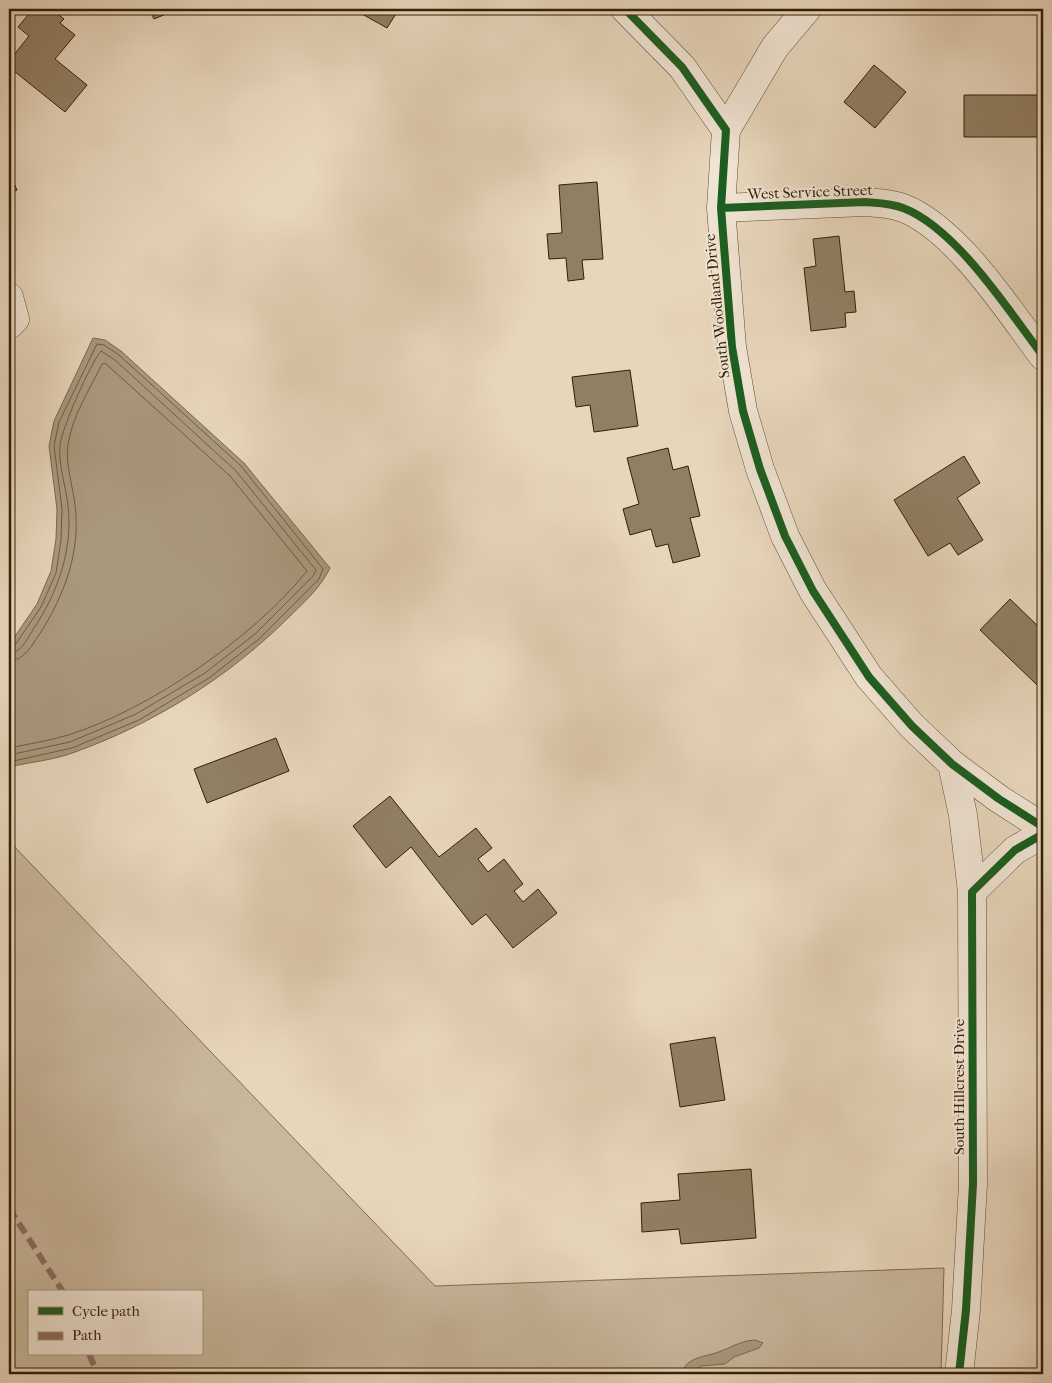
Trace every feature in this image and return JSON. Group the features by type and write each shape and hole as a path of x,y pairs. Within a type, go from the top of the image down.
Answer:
{"street":[{"path":"625,9 682,67 726,130 775,47 807,9"},
{"name":"South Woodland Drive","path":"726,130 721,208 732,346 743,411 760,469 785,536 814,591 869,677 912,726 952,764 999,799 1043,827"},
{"name":"West Service Street","path":"721,208 865,202 888,203 904,208 931,224 973,266 1043,356"},
{"path":"9,296 15,319 9,325"},
{"name":"South Hillcrest Drive","path":"952,764 958,783 972,892 973,1184 966,1310 960,1374"},
{"path":"972,892 1014,850 1043,834"}],"shaded area":[{"path":"9,841 435,1286 944,1268 941,1374 9,1374"}],"water":[{"path":"93,338 105,340 121,351 244,463 330,568 310,596 263,641 214,680 188,697 133,728 104,741 59,757 9,767 9,645 37,604 51,571 56,539 57,509 49,446 54,421"},
{"path":"755,1340 763,1343 759,1348 734,1357 725,1364 700,1366 696,1374 682,1374 684,1368 692,1360"}],"building":[{"path":"33,9 51,9 64,19 60,23 75,35 55,59 87,85 65,112 9,67 9,61 29,36 18,27"},
{"path":"149,9 178,9 154,19"},
{"path":"353,9 399,9 387,28"},
{"path":"874,65 906,92 875,128 844,102"},
{"path":"964,95 1043,95 1043,137 964,137"},
{"path":"9,172 17,190 9,194"},
{"path":"597,182 603,259 582,260 584,279 568,281 566,258 549,259 547,234 562,233 559,185"},
{"path":"839,236 845,292 854,291 856,312 845,313 846,327 811,331 804,268 816,266 813,239"},
{"path":"630,370 638,426 594,432 590,405 576,407 572,377"},
{"path":"668,448 673,470 688,466 700,516 690,518 700,556 673,563 668,544 656,547 651,529 630,535 623,509 639,504 627,458"},
{"path":"964,456 980,483 957,498 983,540 958,555 950,543 928,556 894,500"},
{"path":"1010,599 1043,631 1043,678 1037,685 980,630"},
{"path":"276,738 289,771 207,803 194,769"},
{"path":"390,796 439,857 476,828 492,848 478,859 488,872 504,859 523,884 514,891 523,902 538,889 557,913 513,948 486,914 472,925 411,847 386,868 353,826"},
{"path":"715,1037 725,1100 680,1107 670,1044"},
{"path":"751,1169 756,1238 681,1244 679,1229 642,1232 641,1203 680,1200 678,1174"}],"marked path":[{"path":"9,1208 62,1290"},
{"path":"90,1356 98,1374"}],"cycle path":[{"path":"625,9 682,67 726,130 721,208 732,347 743,411 760,469 785,536 813,591 869,677 912,726 952,764 999,799 1043,827"},
{"path":"721,208 865,202 889,204 903,208 923,218 962,252 998,295 1043,356"},
{"path":"959,1374 966,1310 973,1184 972,892 1015,850 1043,834"}]}
